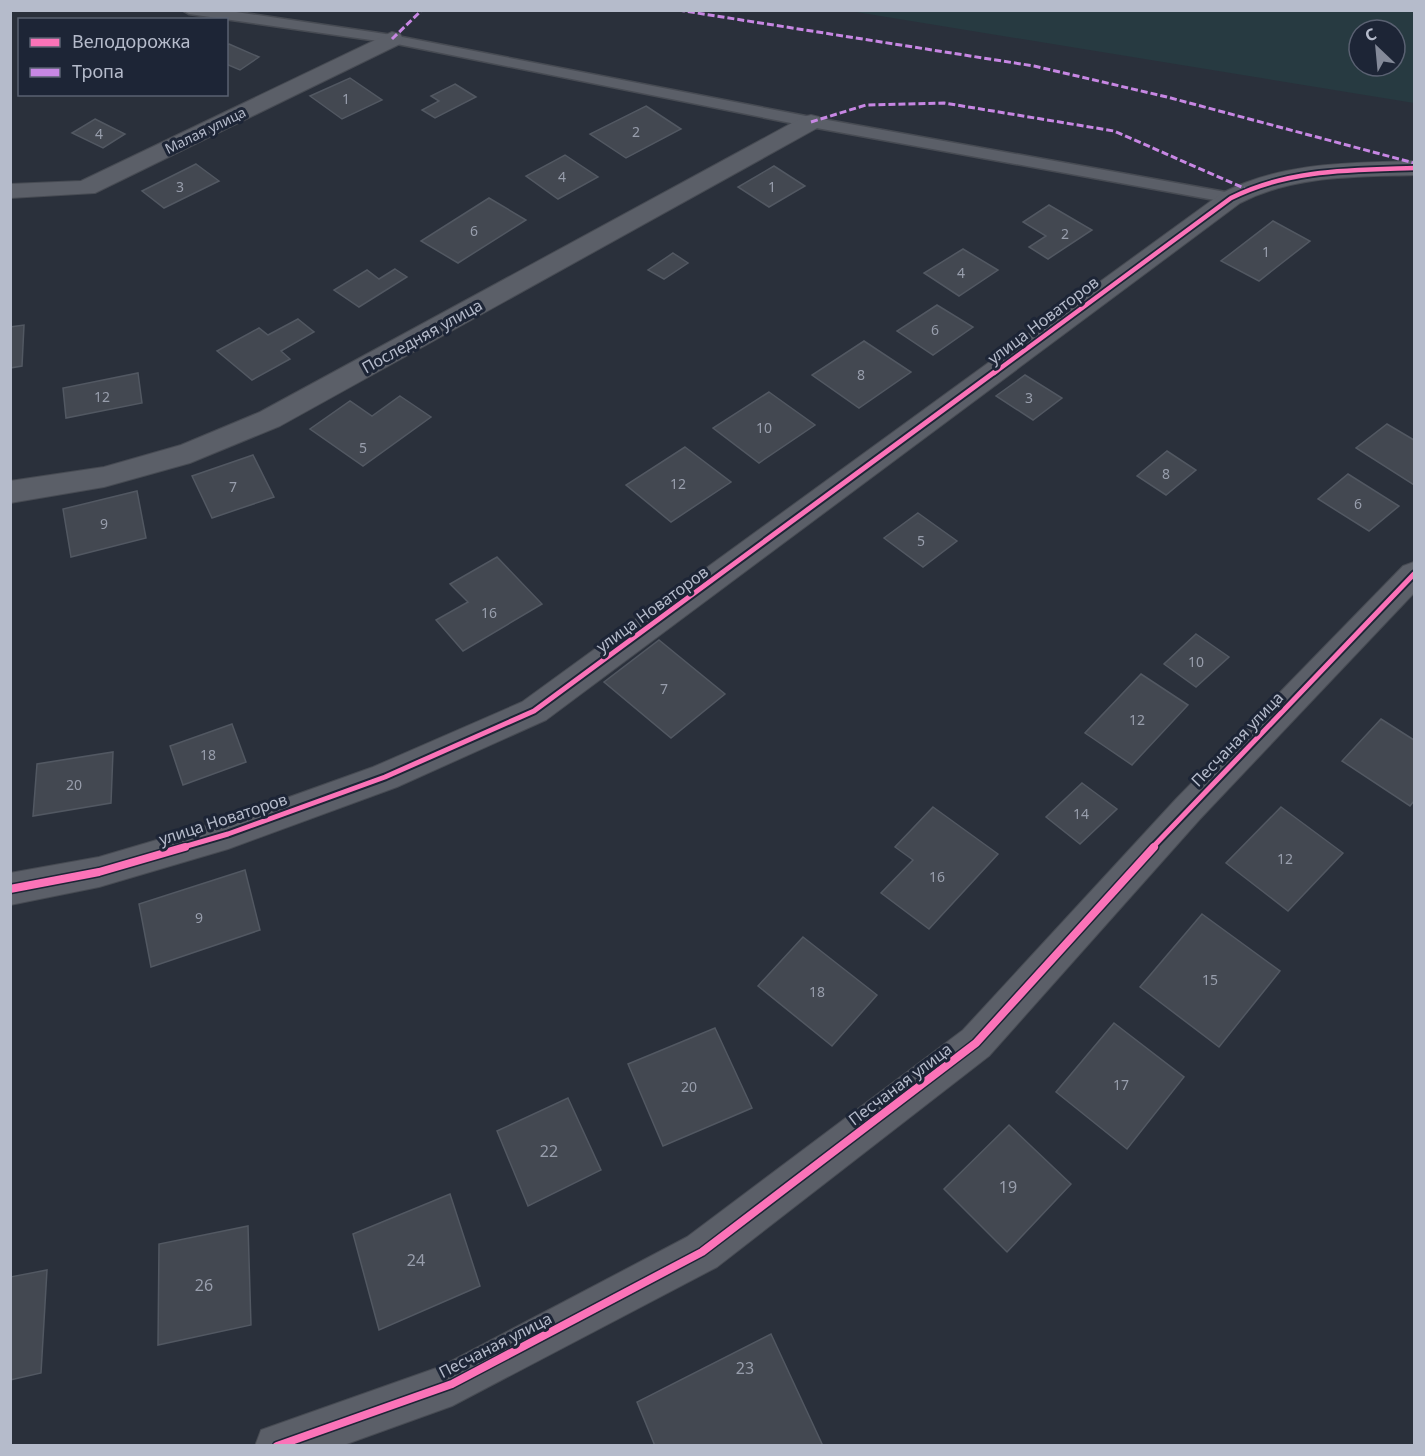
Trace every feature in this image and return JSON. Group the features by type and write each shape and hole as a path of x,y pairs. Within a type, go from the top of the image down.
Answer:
{"street":[{"name":"Малая улица","path":"10,191 87,188 392,39"},
{"name":"Последняя улица","path":"10,492 104,477 190,453 270,419 811,122"},
{"name":"улица Новаторов","path":"10,888 99,872 228,834 385,777 534,711 1231,198 1259,184 1291,177 1414,168"},
{"name":"Песчаная улица","path":"276,1446 452,1384 702,1252 976,1043 1188,809 1414,574"}],"lane":[{"path":"189,10 392,39 811,122 1231,198"}],"shaded area":[{"path":"850,11 1414,11 1414,103"}],"building":[{"path":"228,45 259,57 240,70 228,65"},
{"path":"350,78 382,100 342,119 310,96"},
{"path":"455,84 476,97 435,118 422,110 439,101 431,96"},
{"path":"646,106 681,129 626,158 590,134"},
{"path":"95,119 125,134 103,148 72,133"},
{"path":"565,155 598,177 558,199 526,176"},
{"path":"196,164 219,181 164,208 142,191"},
{"path":"774,166 805,186 769,207 738,187"},
{"path":"489,198 526,220 458,263 421,241"},
{"path":"1049,205 1092,230 1048,259 1029,247 1046,236 1023,222"},
{"path":"1273,221 1310,241 1259,281 1221,261"},
{"path":"963,249 998,270 959,296 924,273"},
{"path":"673,253 688,263 664,279 648,270"},
{"path":"395,269 407,277 359,307 334,290 367,270 379,279"},
{"path":"937,305 973,327 933,355 897,331"},
{"path":"298,319 314,332 281,351 290,359 252,380 217,351 259,328 268,335"},
{"path":"24,325 22,366 10,368 10,327"},
{"path":"864,341 911,372 859,408 812,375"},
{"path":"138,373 142,403 66,418 63,388"},
{"path":"1025,375 1062,398 1033,420 996,396"},
{"path":"769,392 815,425 759,463 713,428"},
{"path":"400,396 431,417 363,466 310,429 350,401 372,416"},
{"path":"1387,424 1414,440 1414,485 1356,448"},
{"path":"685,447 731,482 671,522 626,485"},
{"path":"1167,451 1196,470 1166,495 1137,476"},
{"path":"253,455 274,497 212,518 192,476"},
{"path":"1348,474 1399,506 1369,531 1318,499"},
{"path":"137,491 146,538 71,557 63,509"},
{"path":"918,513 957,541 923,567 884,538"},
{"path":"497,557 542,604 463,651 436,620 468,602 450,584"},
{"path":"1196,634 1229,657 1196,687 1164,664"},
{"path":"659,640 725,694 671,738 604,682"},
{"path":"1141,674 1188,705 1132,765 1085,733"},
{"path":"1381,719 1414,740 1414,801 1410,806 1342,761"},
{"path":"232,724 246,762 183,785 170,746"},
{"path":"113,752 111,803 33,816 37,764"},
{"path":"1082,783 1117,809 1080,844 1046,817"},
{"path":"933,807 998,854 929,929 881,893 913,860 895,847"},
{"path":"1281,807 1343,853 1288,911 1226,863"},
{"path":"245,870 260,930 151,967 139,904"},
{"path":"1202,914 1280,971 1219,1047 1140,987"},
{"path":"803,937 877,995 832,1046 758,986"},
{"path":"1114,1023 1184,1077 1127,1149 1056,1092"},
{"path":"715,1028 752,1108 663,1146 628,1064"},
{"path":"568,1098 601,1170 528,1206 497,1131"},
{"path":"1009,1125 1071,1184 1007,1252 944,1189"},
{"path":"450,1194 480,1286 379,1330 353,1234"},
{"path":"248,1226 251,1325 158,1345 159,1244"},
{"path":"47,1270 41,1373 10,1380 10,1277"},
{"path":"771,1334 823,1446 655,1446 637,1402"}],"marked path":[{"path":"392,39 422,10"},
{"path":"678,10 1034,66 1167,97 1414,163"},
{"path":"811,122 866,105 944,103 1114,131 1246,189"}],"cycle path":[{"path":"10,889 99,872 228,834 385,777 534,711 1231,198 1273,180 1296,175 1344,170 1414,168"},
{"path":"277,1446 452,1384 702,1252 976,1043 1188,809 1414,574"}]}
